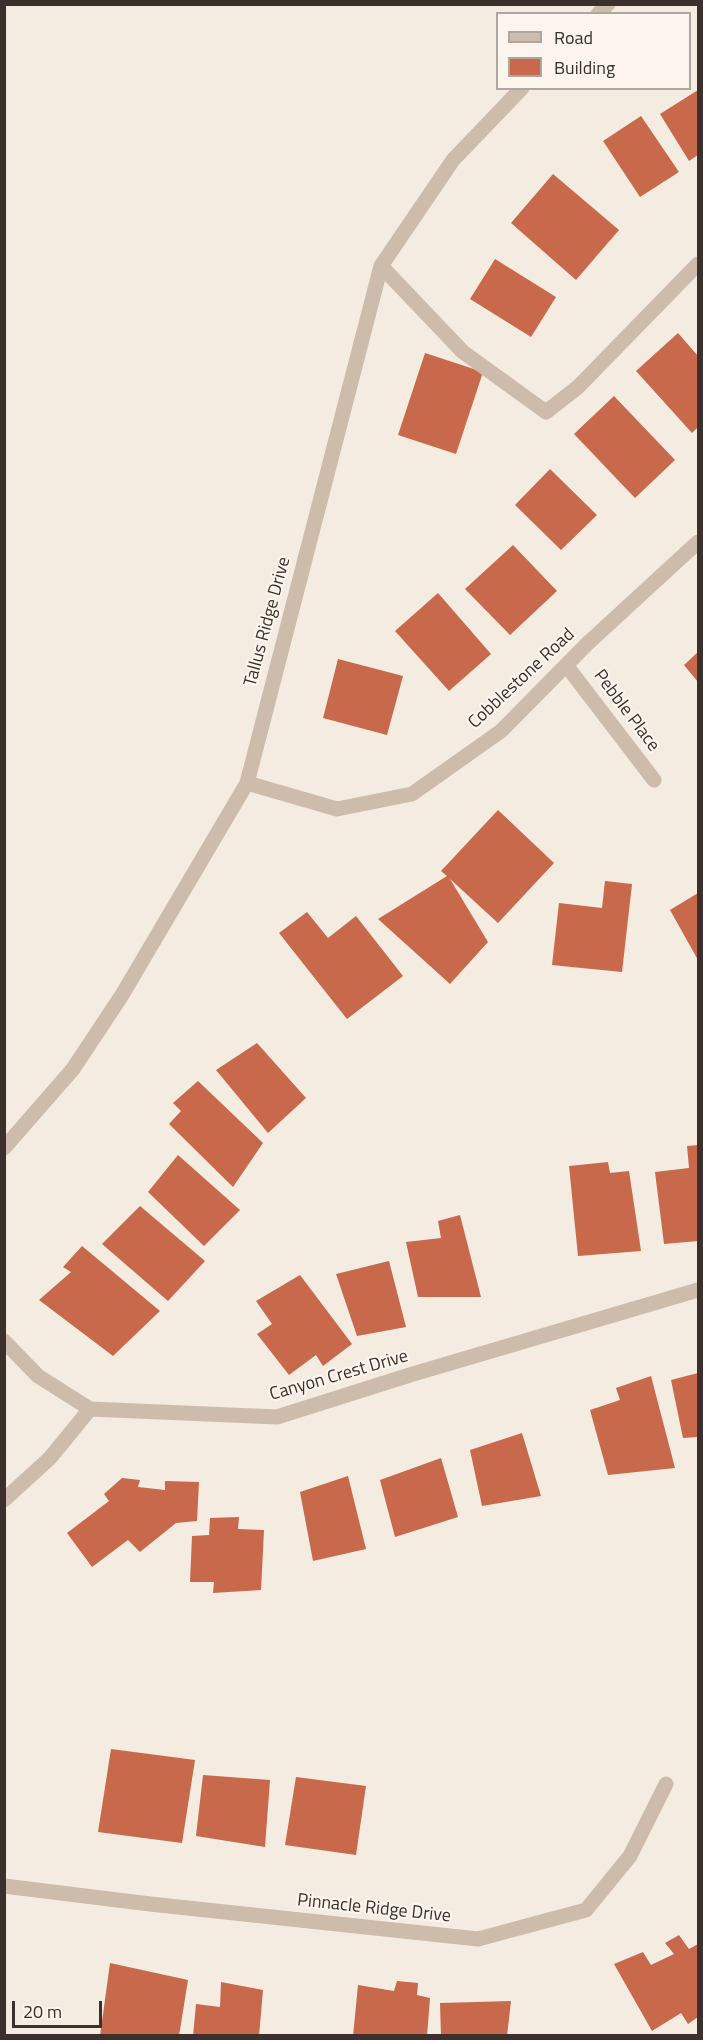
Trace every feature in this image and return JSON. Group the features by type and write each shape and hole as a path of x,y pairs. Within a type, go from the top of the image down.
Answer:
{"street":[{"name":"Tallus Ridge Drive","path":"4,1148 73,1068 122,995 247,783 381,266 453,160 520,90"},
{"path":"381,266 463,352 546,412 579,387 699,264"},
{"name":"Cobblestone Road","path":"247,783 337,809 412,794 501,731 566,665 699,542"},
{"name":"Pebble Place","path":"566,665 654,780"},
{"name":"Canyon Crest Drive","path":"4,1341 38,1376 90,1409 277,1417 470,1357 699,1290"},
{"path":"4,1500 51,1458 90,1409"},
{"name":"Pinnacle Ridge Drive","path":"4,1886 162,1906 478,1939 586,1910 630,1856 666,1784"}],"building":[{"path":"698,90 698,155 689,161 660,114"},
{"path":"641,116 679,172 640,197 603,141"},
{"path":"553,174 619,230 576,280 511,223"},
{"path":"495,259 556,297 531,337 470,299"},
{"path":"678,333 698,356 698,427 692,433 636,371"},
{"path":"425,353 483,372 456,454 398,435"},
{"path":"614,396 675,460 635,498 574,434"},
{"path":"550,469 597,515 561,550 515,505"},
{"path":"513,545 557,591 510,635 465,589"},
{"path":"438,593 491,654 449,691 395,631"},
{"path":"698,652 698,682 684,665"},
{"path":"338,659 403,676 387,735 323,718"},
{"path":"498,810 554,863 498,923 450,879 488,942 450,984 378,919 447,876 441,871"},
{"path":"605,881 632,884 622,972 552,965 559,903 602,908"},
{"path":"698,893 698,960 670,910"},
{"path":"307,912 328,938 356,916 403,976 347,1019 279,933"},
{"path":"257,1043 306,1098 268,1133 216,1070"},
{"path":"198,1081 263,1143 233,1187 169,1124 181,1111 173,1103"},
{"path":"698,1145 698,1241 664,1244 655,1172 689,1168 687,1146"},
{"path":"178,1155 240,1210 204,1246 148,1192"},
{"path":"608,1162 610,1173 629,1171 641,1251 578,1256 569,1166"},
{"path":"140,1206 205,1261 168,1301 102,1244"},
{"path":"460,1215 481,1297 418,1297 406,1242 441,1238 438,1221"},
{"path":"82,1246 160,1311 113,1356 39,1300 71,1272 63,1267"},
{"path":"389,1261 406,1327 357,1336 336,1274"},
{"path":"300,1275 352,1344 323,1366 316,1355 289,1375 257,1334 272,1324 256,1301"},
{"path":"698,1373 698,1437 683,1438 671,1380"},
{"path":"651,1376 675,1468 608,1475 590,1410 620,1400 616,1388"},
{"path":"522,1433 541,1496 482,1506 470,1450"},
{"path":"441,1458 458,1517 395,1537 380,1480"},
{"path":"348,1476 366,1549 313,1561 300,1492"},
{"path":"122,1478 140,1480 138,1487 165,1490 165,1481 199,1482 197,1521 176,1523 140,1552 128,1540 92,1567 67,1533 109,1501 104,1494"},
{"path":"239,1517 238,1529 264,1530 261,1590 213,1593 214,1582 190,1582 192,1536 209,1535 210,1518"},
{"path":"111,1749 195,1760 182,1843 98,1832"},
{"path":"203,1775 270,1780 265,1847 196,1836"},
{"path":"296,1777 366,1786 356,1855 285,1845"},
{"path":"679,1935 689,1949 698,1944 698,2017 688,2024 681,2013 652,2031 614,1964 643,1952 651,1965 674,1954 665,1943"},
{"path":"110,1963 188,1980 179,2036 100,2036"},
{"path":"397,1981 418,1983 417,1995 430,1998 427,2036 353,2036 358,1985 394,1991"},
{"path":"221,1982 263,1990 259,2036 193,2036 196,2004 220,2007"},
{"path":"511,2001 507,2036 441,2036 440,2003"}]}
